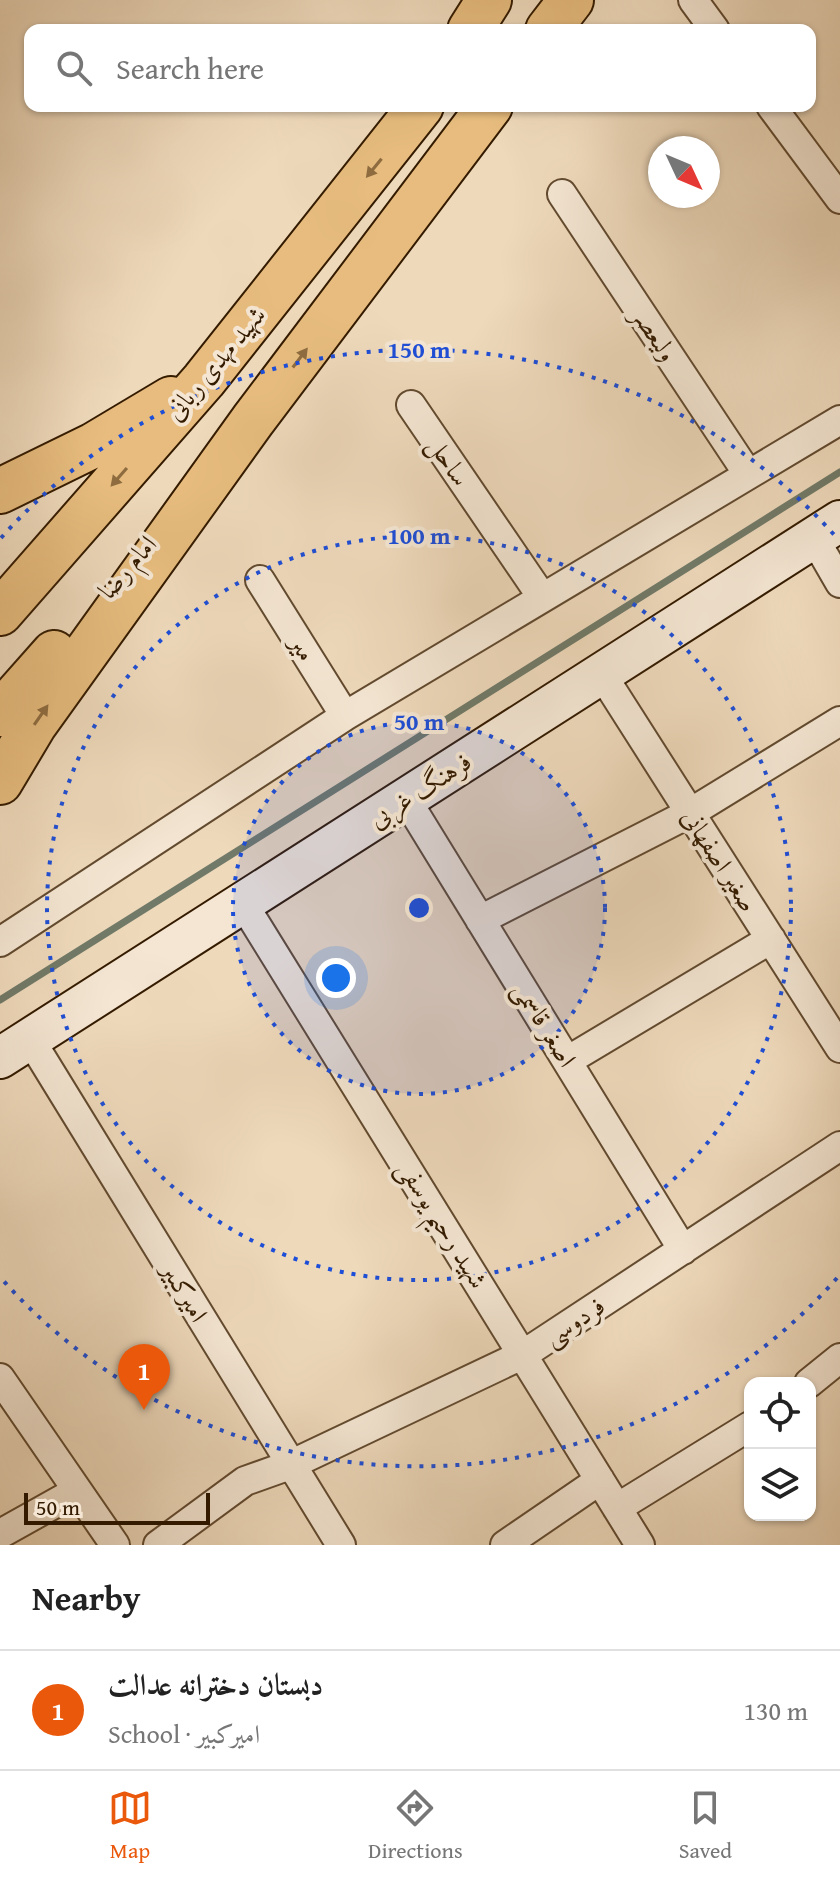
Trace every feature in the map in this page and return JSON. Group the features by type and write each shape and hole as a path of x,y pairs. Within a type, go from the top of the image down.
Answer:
{"highway":[{"path":"474,24 489,0"},
{"path":"553,24 571,0"},
{"name":"شهید مهدی ربانی","path":"0,613 204,380 416,112"},
{"path":"0,782 34,725 253,420 485,112"},
{"path":"0,491 94,445 204,380"},
{"name":"امام رضا","path":"0,714 253,420"}],"street":[{"path":"693,0 711,24"},
{"path":"775,112 840,199"},
{"name":"ولیعصر","path":"562,194 748,474"},
{"name":"ساحل","path":"411,405 542,597"},
{"path":"0,942 345,716 840,420"},
{"path":"827,530 840,583"},
{"name":"فرهنگ غربی","path":"15,1049 827,530"},
{"name":"میر","path":"260,580 345,716"},
{"name":"صغیر اصفهانی","path":"601,673 771,939 836,1031"},
{"path":"480,920 690,813 840,721"},
{"name":"اصغر قاسمی","path":"406,799 683,1250"},
{"name":"شهید رحیم یوسفی","path":"244,905 640,1545"},
{"path":"567,1061 771,939"},
{"name":"امیرکبیر","path":"15,1049 341,1545"},
{"name":"فردوسی","path":"158,1545 245,1481 271,1469 290,1465 524,1354 840,1146"},
{"path":"816,1377 840,1358"},
{"path":"0,1378 115,1545"},
{"path":"617,1508 744,1430"},
{"path":"505,1545 600,1480"},
{"path":"0,1534 77,1491"}],"waterway":[{"path":"0,1000 840,472"}],"place":[{"name":"دبستان دخترانه عدالت","path":"144,1410"}]}
